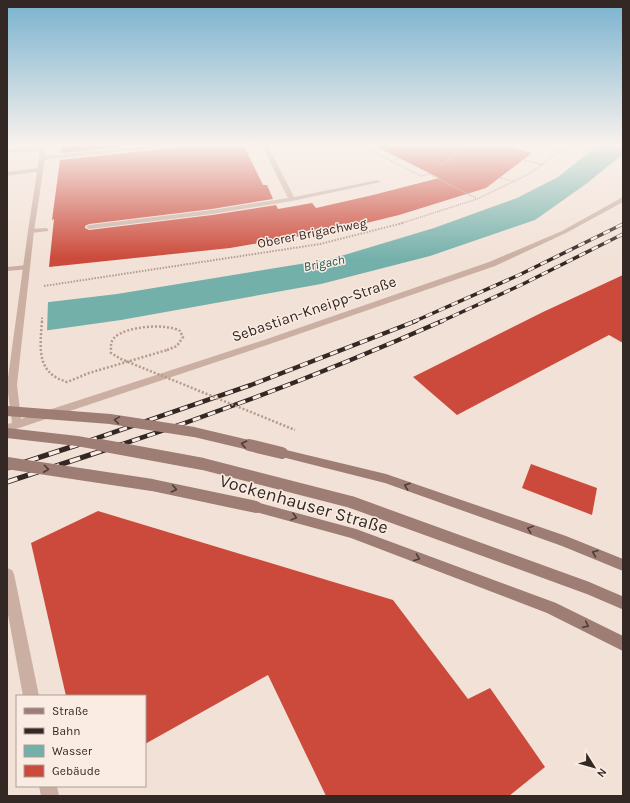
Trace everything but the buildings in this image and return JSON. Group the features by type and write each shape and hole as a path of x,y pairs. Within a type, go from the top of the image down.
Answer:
{"main road":[{"path":"7,411 110,419 194,432 386,479 566,542 623,565"},
{"name":"Vockenhauser Straße","path":"7,433 77,441 203,464 351,502 588,588 623,603"},
{"name":"Vockenhauser Straße","path":"7,463 152,485 256,507 367,539 551,608 623,644"}],"street":[{"path":"12,426 12,385 15,355 37,183"},
{"path":"284,183 292,199"},
{"path":"89,227 212,212 292,199 371,183"},
{"name":"Sebastian-Kneipp-Straße","path":"12,426 267,342 492,264 564,232 623,199"},
{"path":"31,231 46,230"},
{"path":"7,269 27,267"},
{"path":"7,574 30,695"}],"path":[{"path":"447,183 477,199"},
{"name":"Oberer Brigachweg","path":"44,286 320,244 411,221 477,199 511,183"},
{"path":"42,312 40,350 47,371 58,379 67,382 89,373 167,350 176,346 182,340 183,335 180,330 175,327 166,326 128,329 112,339 110,346 111,353 121,359 295,430"}],"water":[{"name":"Brigach","path":"545,183 587,183 535,220 430,256 321,284 121,320 7,336 7,307 117,294 331,259 434,228 517,198"}],"pier":[{"path":"48,300 47,332 7,338 7,305"}],"railway":[{"path":"413,322 519,275 623,224"},
{"path":"440,322 521,285 623,234"},
{"path":"75,446 251,385 416,321"},
{"path":"118,446 281,388 442,321"},
{"path":"7,468 75,446"},
{"path":"7,482 118,446"}]}
